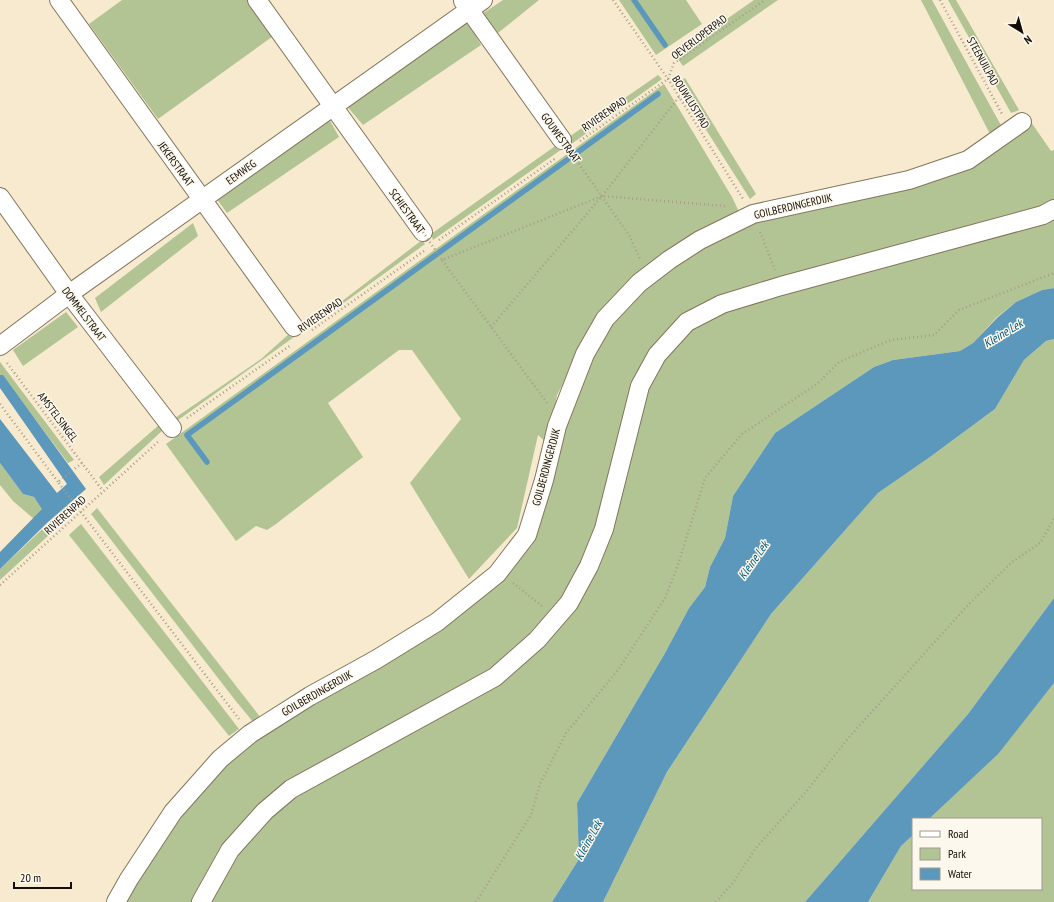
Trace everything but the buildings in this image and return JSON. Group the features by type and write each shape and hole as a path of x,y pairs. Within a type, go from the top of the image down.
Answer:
{"street":[{"name":"JEKERSTRAAT","path":"59,0 300,334"},
{"name":"SCHIESTRAAT","path":"257,0 427,239"},
{"name":"EEMWEG","path":"2,352 69,294 332,107 472,3"},
{"name":"GOUWESTRAAT","path":"472,3 565,144"},
{"name":"GOILBERDINGERDIJK","path":"116,902 129,878 173,812 220,760 250,734 310,696 437,622 497,574 527,535 560,420 585,354 605,319 639,283 669,260 700,240 753,214 909,180 968,160 1017,126"},
{"name":"DOMMELSTRAAT","path":"0,197 69,294 172,428"},
{"path":"201,902 230,850 270,807 291,789 431,713 495,676 537,640 568,603 589,566 604,529 640,386 657,355 687,322 722,304 781,286 1043,215 1054,209"}],"path":[{"name":"BOUWLUSTPAD","path":"613,0 668,79 753,214"},
{"name":"OEVERLOPERPAD","path":"668,79 674,63 765,0"},
{"name":"STEENUILPAD","path":"940,0 1017,126"},
{"name":"RIVIERENPAD","path":"0,586 172,428 427,239 565,144 668,79"},
{"path":"491,327 602,196 679,97"},
{"name":"GOUWESTRAAT","path":"565,144 629,235 640,257 639,283"},
{"path":"442,260 602,196 727,206 753,214"},
{"path":"762,237 768,254"},
{"path":"427,239 560,420"},
{"path":"476,902 531,815 540,784 566,733 618,670 665,598 677,568 705,478 742,434 817,384 839,362 891,340 934,335 960,310 1054,273"},
{"name":"AMSTELSINGEL","path":"2,352 103,491"},
{"path":"0,404 250,734"},
{"path":"58,482 82,462"},
{"path":"716,902 732,884 756,848 805,793 850,736 968,605 1012,562 1040,543 1054,519"},
{"path":"516,585 533,599"}],"green space":[{"path":"122,0 252,0 276,34 158,119 89,24"},
{"path":"503,0 539,0 498,33 482,14"},
{"path":"619,0 686,0 702,24 656,55"},
{"path":"754,0 778,0 683,66 675,55"},
{"path":"921,0 932,0 1003,129 990,134"},
{"path":"948,0 956,0 1019,110 1011,113"},
{"path":"467,20 481,45 363,125 345,104"},
{"path":"658,75 662,79 570,145 566,139"},
{"path":"685,78 756,194 750,199 677,84"},
{"path":"664,84 732,197 741,216 676,251 576,359 557,395 548,444 538,435 517,528 469,579 410,483 461,419 412,350 399,350 328,403 363,457 267,530 256,526 236,541 166,444"},
{"path":"328,117 339,137 227,213 216,198"},
{"path":"1031,122 1051,151 1054,150 1054,201 1041,206 778,280 652,350 597,527 582,563 563,599 533,636 490,671 287,783 192,902 123,902 173,824 241,749 443,623 537,526 549,497 565,424 579,385 603,336 627,304 661,273 706,244 752,221 905,187"},
{"path":"558,144 562,149 433,240 431,234"},
{"path":"1054,216 1054,288 1042,290 1016,302 996,318 973,343 960,351 893,360 874,367 775,433 733,496 725,538 710,567 705,587 689,608 665,653 577,803 579,859 552,902 208,902 236,853 269,815 295,795 435,720 573,606 645,391 663,360 693,329 725,310"},
{"path":"193,223 198,236 101,312 95,298"},
{"path":"422,240 425,244 305,331 300,329 337,305"},
{"path":"66,312 78,327 23,366 13,350"},
{"path":"290,333 294,337 174,423 172,420 261,359"},
{"path":"1054,339 1054,598 968,714 805,902 603,902 667,772 771,614 878,493 995,409 1024,360 1046,341"},
{"path":"0,362 74,460 68,463 3,376 0,375"},
{"path":"159,425 164,429 104,485 99,477"},
{"path":"0,463 23,494 34,497 43,509 34,519 13,501 0,485"},
{"path":"68,505 74,512 0,580 0,569"},
{"path":"97,508 261,718 254,723 235,700 91,514"},
{"path":"81,524 239,729 229,736 69,535"},
{"path":"1054,683 1054,902 868,902 901,846 912,836 912,890 1042,890 1042,818 930,818 997,754"}],"water":[{"name":"Kleine Lek","path":"1054,288 1054,339 1046,341 1024,360 995,409 878,493 771,614 667,772 603,902 552,902 579,859 577,803 665,653 689,608 705,587 710,567 725,538 733,496 775,433 874,367 893,360 960,351 973,343 997,318 1016,302 1042,290"},
{"path":"0,375 3,375 86,489 48,522 0,569 0,552 42,509 34,497 23,494 0,463 0,419 57,493 67,484 0,388"},
{"path":"1054,598 1054,683 998,754 930,818 912,818 912,836 901,846 868,902 805,902 968,714"}],"waterway":[{"path":"634,0 665,45"},
{"path":"207,462 187,435 658,94"}]}
